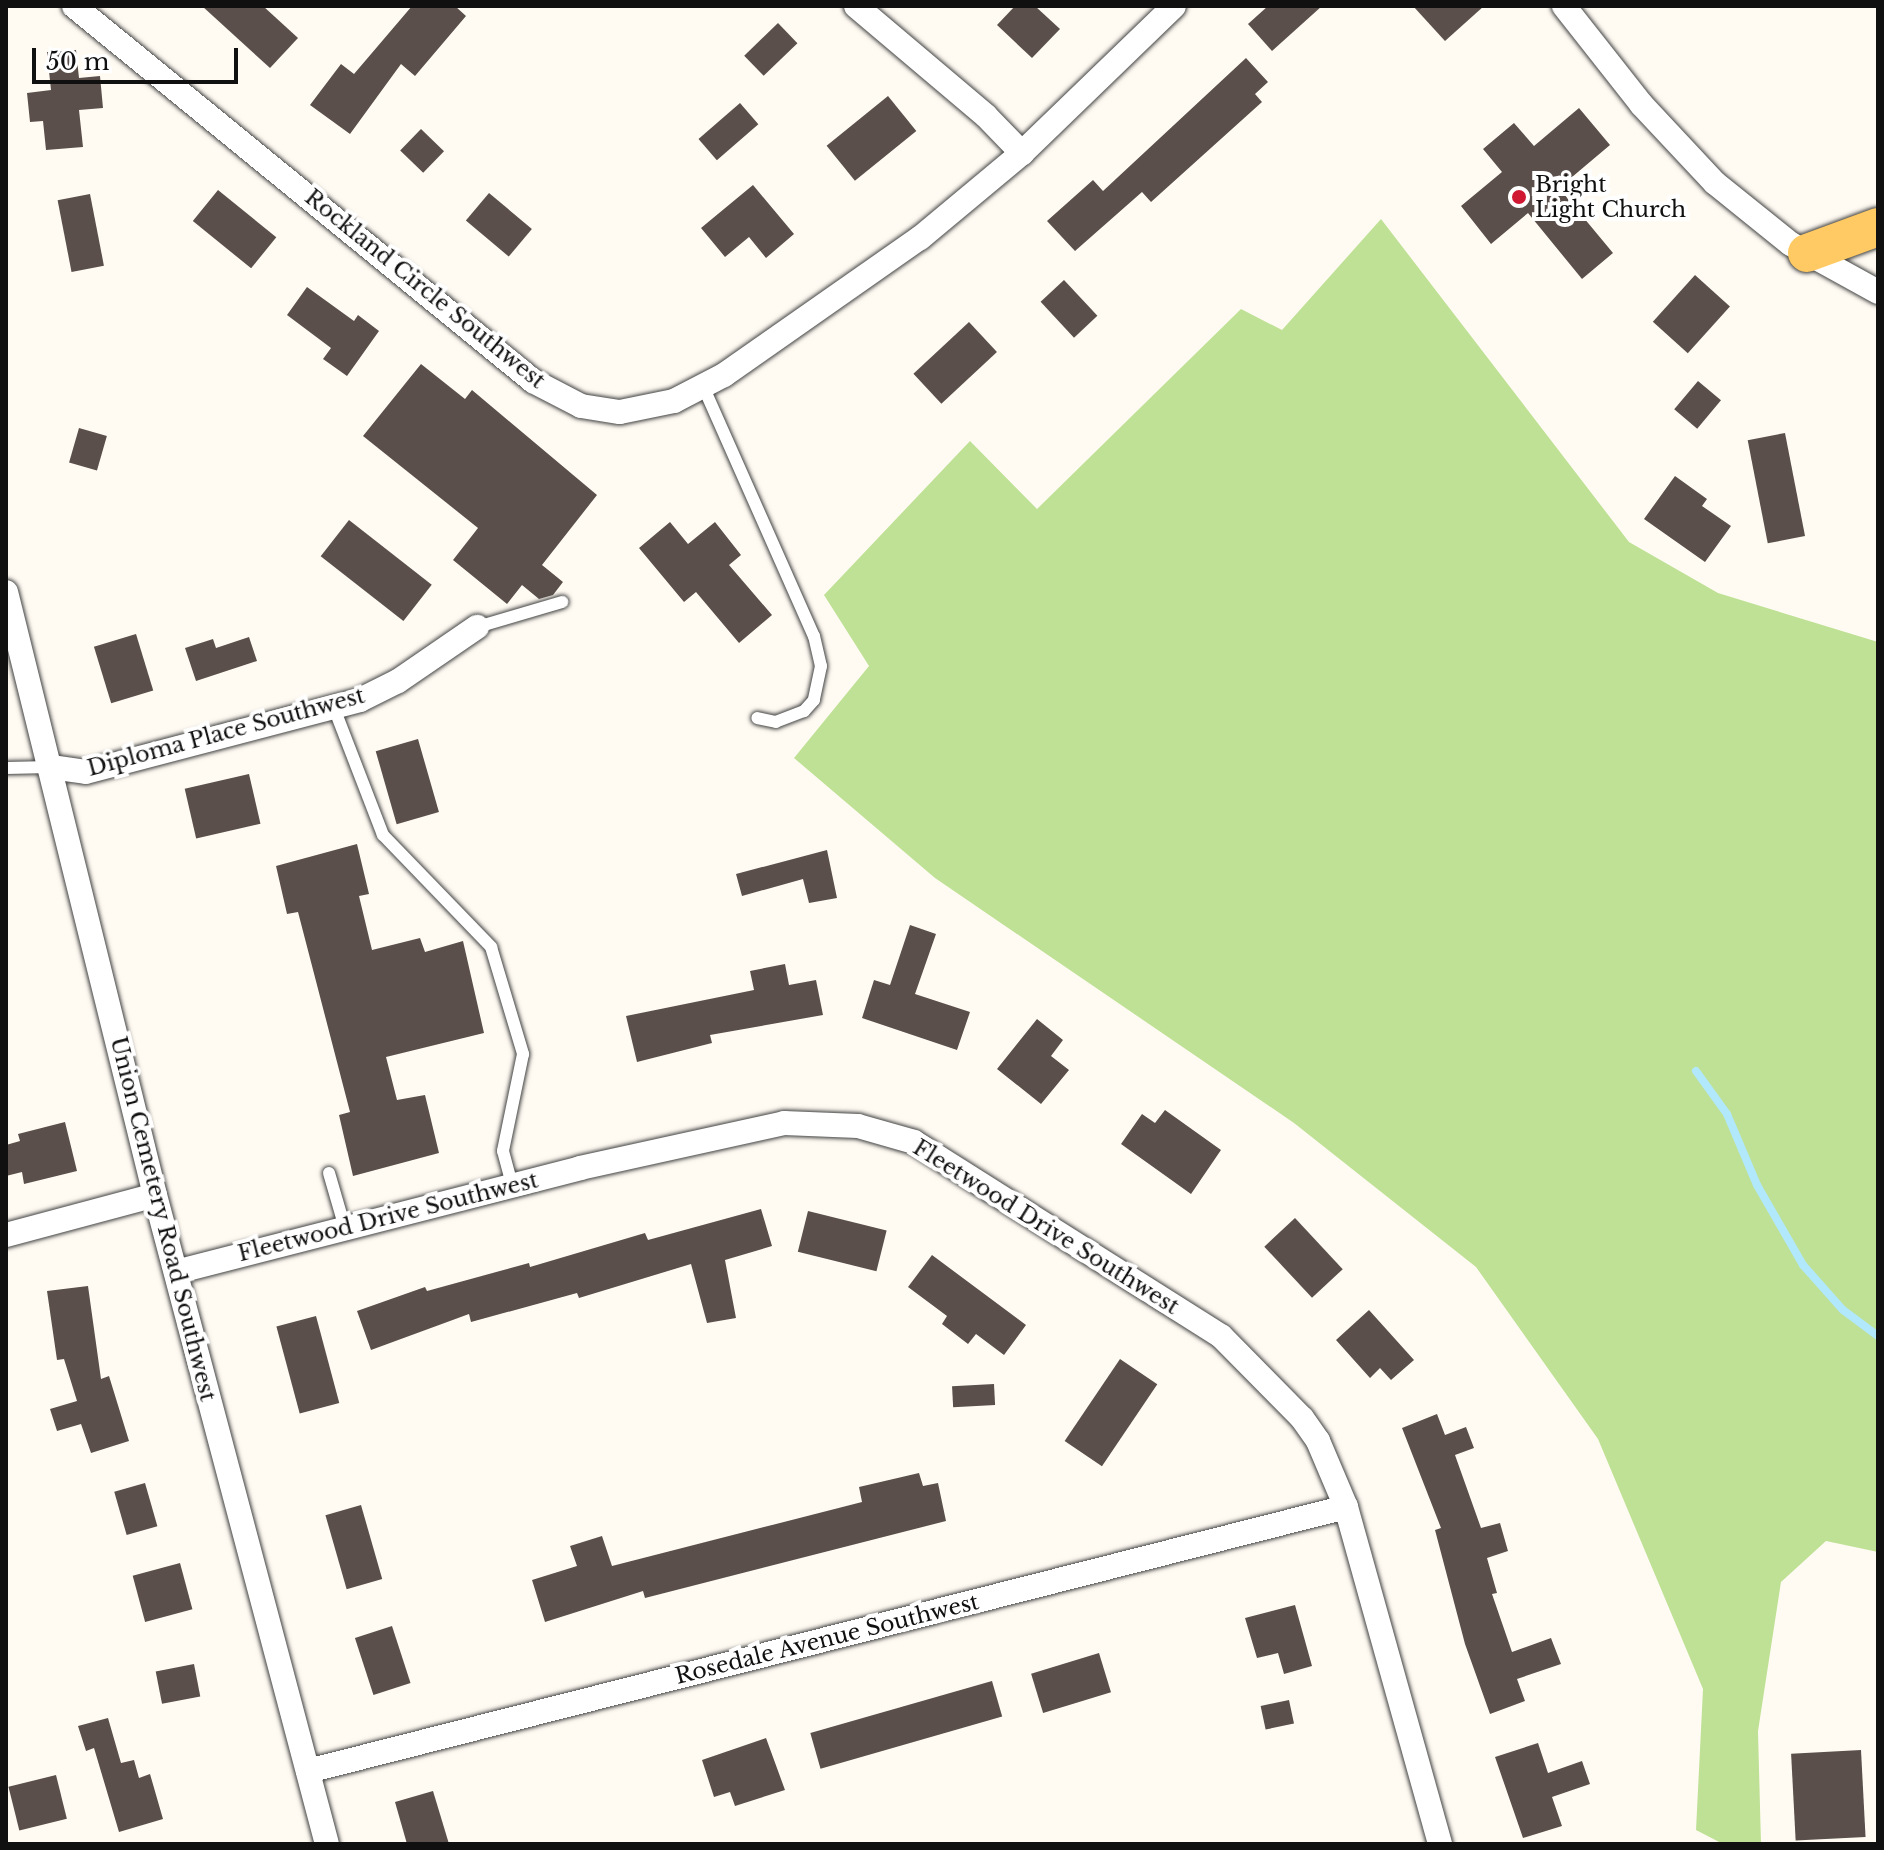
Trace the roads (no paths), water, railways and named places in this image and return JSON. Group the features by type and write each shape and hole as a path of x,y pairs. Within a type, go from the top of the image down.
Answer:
{"main road":[{"path":"1807,253 1878,227"}],"street":[{"name":"Rockland Circle Southwest","path":"74,6 561,399 620,412 674,401 703,386 773,345 908,247 1022,153 1174,6"},
{"path":"856,6 986,116 1022,153"},
{"path":"1564,6 1641,104 1715,183 1750,215 1807,253 1878,292"},
{"name":"Union Cemetery Road Southwest","path":"6,592 10,626 51,767 155,1195 327,1844"},
{"name":"Diploma Place Southwest","path":"51,767 86,772 334,708 398,681 477,627"},
{"name":"Fleetwood Drive Southwest","path":"176,1272 512,1185 784,1123 858,1126 914,1142 1221,1336 1302,1418 1318,1441 1346,1507 1440,1844"},
{"path":"6,1235 155,1195"},
{"name":"Rosedale Avenue Southwest","path":"308,1771 1346,1507"}],"lane":[{"path":"703,386 814,636 821,666 814,700 804,711 776,722 757,718"},
{"path":"477,627 562,602"},
{"path":"334,708 383,835 491,947 523,1054 503,1151 512,1185"},
{"path":"6,768 51,767"},
{"path":"329,1173 345,1228"}],"waterway":[{"path":"1696,1071 1727,1114 1757,1185 1803,1265 1843,1310 1878,1336"}],"place":[{"name":"Bright Light Church","path":"1519,197"}]}
